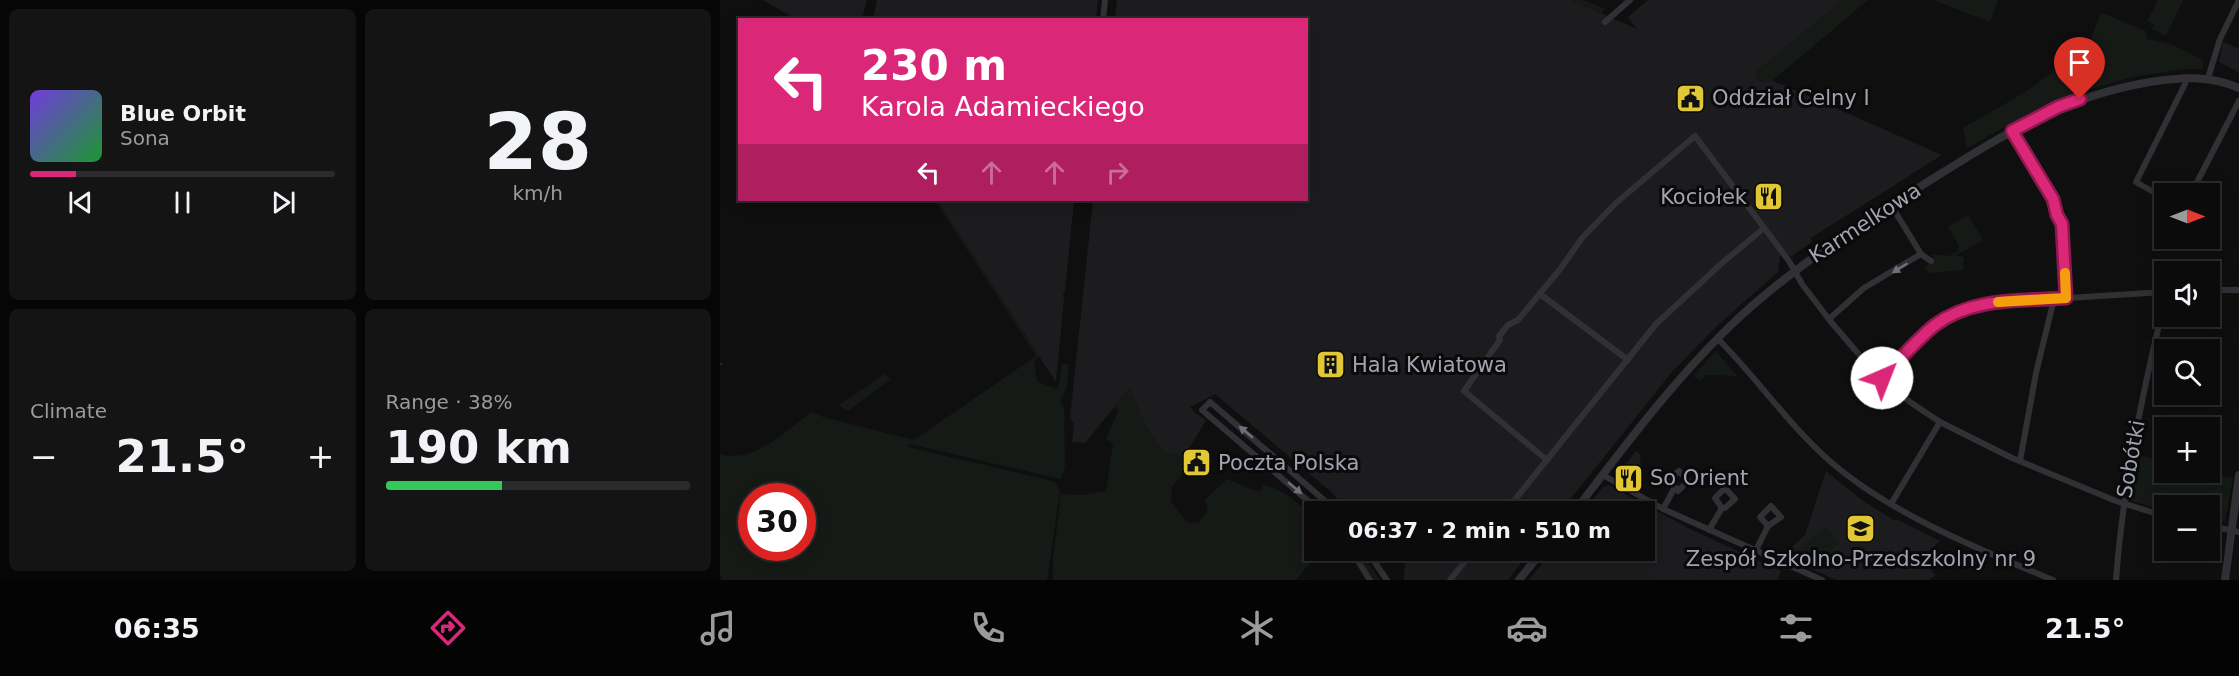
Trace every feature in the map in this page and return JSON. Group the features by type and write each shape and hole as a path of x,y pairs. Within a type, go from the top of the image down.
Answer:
{"street":[{"path":"1103,18 1105,0"},
{"path":"1605,22 1630,0"},
{"path":"2208,78 2220,39 2239,0"},
{"path":"2154,192 2136,182 2185,84 2185,77"},
{"name":"Karmelkowa","path":"1583,501 1680,379 1718,339 1793,271 1848,232 2012,131 2058,107 2142,83 2185,77 2208,78 2239,88"},
{"path":"2197,183 2239,100"},
{"path":"2012,131 2053,199 2062,224 2066,298"},
{"path":"1548,459 1464,391 1500,340 1499,336 1508,325 1518,320 1562,268 1582,238 1616,203 1695,136 1829,319 1882,378 1910,402 1940,422 2020,461 2123,503 2154,513"},
{"path":"1891,205 1921,254 1931,261"},
{"path":"1514,501 1656,324 1764,228"},
{"path":"1829,319 1864,288 1921,254"},
{"path":"2220,290 2239,290"},
{"path":"1882,378 1935,325 1963,309 1986,303 2154,293"},
{"path":"1540,294 1628,360"},
{"path":"2020,461 2036,373 2054,299"},
{"name":"Sobótki","path":"2116,580 2123,503 2134,437 2159,327"},
{"path":"1718,339 1817,449 1860,485 1891,504 1977,547 2053,580"},
{"path":"1309,501 1202,410 1210,402 1326,501"},
{"path":"1891,504 1940,422"},
{"path":"1256,456 1264,447"},
{"path":"1275,472 1283,463"},
{"path":"1603,475 1663,509 1822,580"},
{"path":"2225,580 2235,531 2239,475"},
{"path":"1663,509 1675,487"},
{"path":"1709,530 1722,508"},
{"path":"1756,550 1768,526"},
{"path":"2220,528 2235,531"},
{"path":"1358,561 1370,580"},
{"path":"1374,561 1387,580"},
{"path":"1450,580 1465,561"},
{"path":"1519,580 1534,561"}],"shaded area":[{"path":"763,0 867,0 862,18 794,18"},
{"path":"877,0 1098,0 1096,18 873,18"},
{"path":"1117,0 1571,0 1637,29 1628,17 1648,0 1843,0 1756,72 1760,82 1772,81 1781,84 1942,155 1811,238 1812,242 1790,257 1785,251 1780,256 1778,272 1718,325 1672,372 1569,501 1340,501 1215,394 1190,407 1206,420 1190,447 1182,453 1166,453 1157,445 1129,389 1085,443 1072,442 1074,423 1070,418 1093,201 1308,201 1308,18 1115,18"},
{"path":"1571,0 1584,0 1605,9 1601,13"},
{"path":"1843,0 1868,0 1772,81 1760,82 1755,72"},
{"path":"1933,0 1998,0 1990,22"},
{"path":"2158,0 2183,0 2166,36 2152,29 2154,25 2147,21"},
{"path":"2100,14 2146,31 2147,39 2171,44 2203,60 2203,69 2184,69 2133,77 2079,92 2031,112 1967,148 1963,128 2034,86 2073,54 2084,58"},
{"path":"2223,42 2239,49 2239,72 2219,62"},
{"path":"936,201 938,201 1039,357 1034,361 1037,382 1058,389 1062,364 1068,364 1065,392 1060,400 1064,408 1065,467 1061,479 909,444 908,447 1056,482 1060,492 1047,580 720,580 722,577 720,574 720,454 733,456 757,450 769,444 811,412 914,440 1036,356"},
{"path":"938,201 1074,201 1056,382"},
{"path":"1968,215 1983,240 1955,256 1964,257 1963,270 1929,273 1925,267 1935,260 1932,254 1949,256 1958,251 1959,246 1948,227"},
{"path":"1716,351 1737,376 1706,375 1701,381 1693,376"},
{"path":"885,374 891,379 848,411 839,405"},
{"path":"1129,389 1159,446 1166,453 1182,453 1187,470 1172,486 1171,502 1187,522 1198,523 1208,510 1205,500 1227,479 1256,491 1260,491 1263,485 1270,487 1291,498 1304,509 1304,561 1312,561 1296,580 1053,580 1053,559 1061,494 1083,495 1106,491 1113,445 1106,438 1119,410 1115,406"},
{"path":"1636,451 1640,455 1642,488 1618,474"},
{"path":"2135,454 2154,459 2154,483 2220,483 2220,476 2233,478 2225,522 2220,521 2220,495 2154,495 2154,507 2131,501 2128,496 2133,464 2136,465 2138,458 2134,457"},
{"name":"Zespół Szkolno-Przedszkolny nr 9","path":"1826,471 1859,498 1893,520 1899,520 1940,541 1921,558 1935,575 1929,580 1836,580 1782,556 1805,535"},
{"path":"1609,485 1638,501 1592,501 1603,487"},
{"path":"1655,510 1690,529 1781,571 1777,580 1529,580 1544,561 1655,561"},
{"path":"1826,527 1838,544 1809,566 1796,550"},
{"path":"1362,561 1367,561 1380,580 1374,580"},
{"path":"1405,561 1522,561 1508,580 1405,580"}],"slow traffic":[{"path":"1998,302 2066,298 2065,273"}],"place":[{"name":"Oddział Celny I","path":"1691,98"},
{"name":"Kociołek","path":"1768,197"},
{"name":"Hala Kwiatowa","path":"1331,365"},
{"name":"Poczta Polska","path":"1197,463"},
{"name":"So Orient","path":"1629,478"},
{"name":"Zespół Szkolno-Przedszkolny nr 9","path":"1861,528"}],"route":[{"path":"1882,378 1935,325 1963,309 1986,303 2066,298 2062,224 2053,199 2012,131 2058,107 2080,99"}]}
